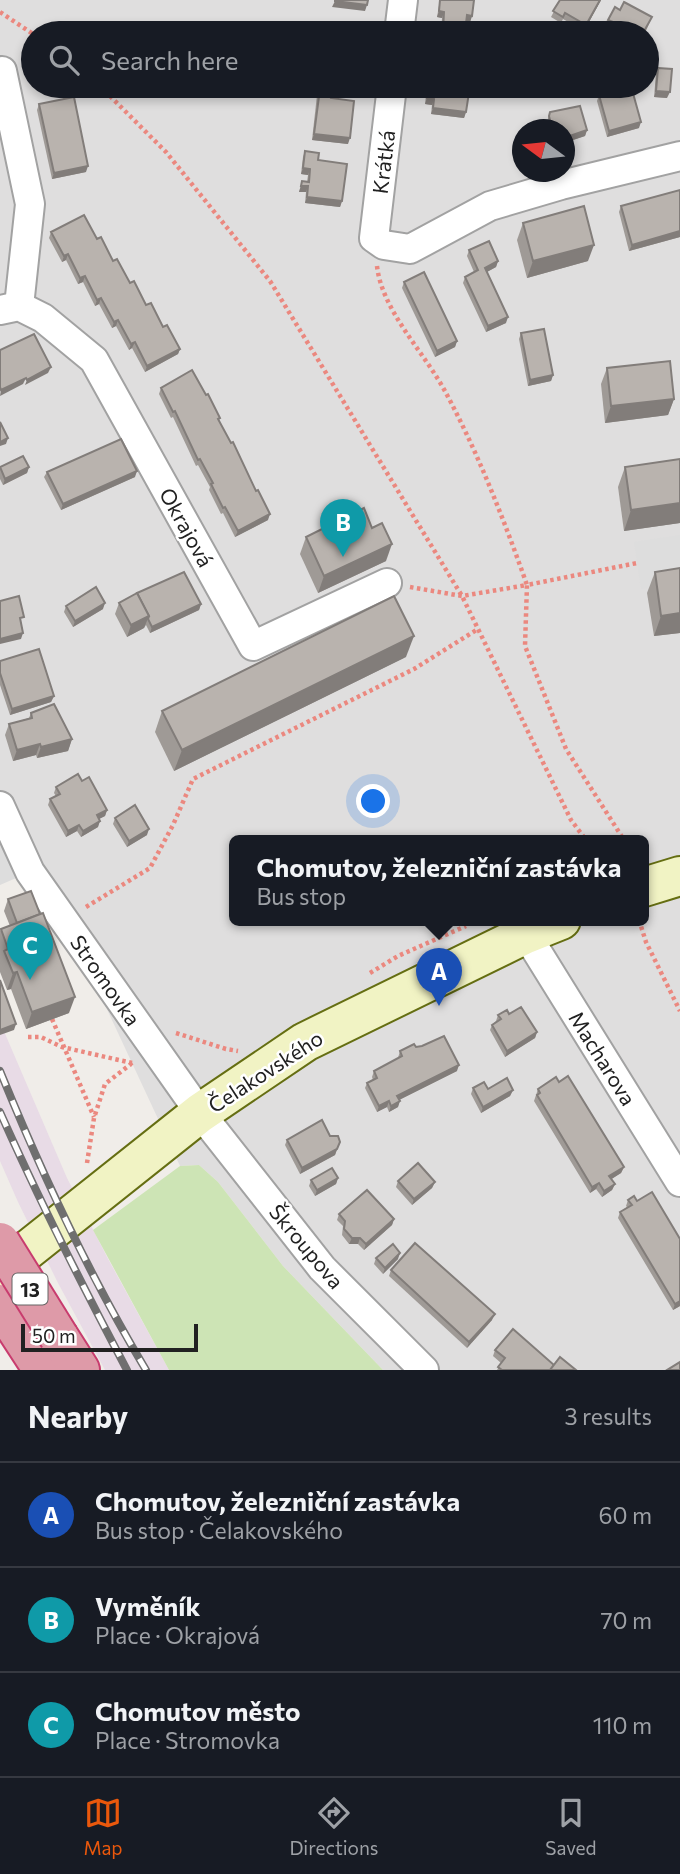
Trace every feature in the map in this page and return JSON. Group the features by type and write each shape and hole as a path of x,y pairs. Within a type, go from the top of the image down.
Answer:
{"highway":[{"name":"13","path":"0,1242 46,1354"},
{"name":"13","path":"0,1304 46,1354 80,1370"}],"street":[{"path":"400,21 403,0"},
{"name":"Okrajová","path":"2,71 30,204 10,308 43,318 94,360 253,646 387,583"},
{"name":"Krátká","path":"374,238 392,98"},
{"path":"374,238 384,245 410,248 491,206 561,185 680,156"},
{"name":"Stromovka","path":"0,806 30,872 200,1114"},
{"path":"649,885 680,876"},
{"name":"Čelakovského","path":"0,1272 200,1114 305,1042 546,926"},
{"name":"Macharova","path":"526,934 680,1182"},
{"name":"Škroupova","path":"200,1114 322,1268 424,1370"}],"path":[{"path":"0,12 21,26"},
{"path":"112,98 166,152 267,276 462,596 571,820 582,835"},
{"path":"374,238 378,274 392,309 445,391 496,499 527,586 526,646 566,749 621,835"},
{"path":"387,583 462,596 527,586 637,563"},
{"path":"64,921 150,868 193,779 414,669 478,629"},
{"path":"398,956 466,926"},
{"path":"641,926 680,1011"},
{"path":"52,1019 94,1118"},
{"path":"28,1037 41,1037 62,1047"},
{"path":"80,1208 94,1118 105,1084 132,1063"}],"shaded area":[{"path":"0,0 680,0 680,1370 383,1370 283,1266 218,1182 199,1165 180,1166 3,791 0,791"},
{"path":"680,535 680,584 641,589 634,542"},
{"path":"0,806 30,872 0,885"},
{"path":"0,1022 67,1178 169,1370 105,1370 18,1202 0,1161"}],"green space":[{"path":"199,1165 218,1182 283,1266 383,1370 169,1370 93,1230 180,1166"}],"building":[{"path":"335,0 368,0 367,5"},
{"path":"440,0 474,0 472,16 467,15 466,21 444,21 444,12 439,11"},
{"path":"560,0 600,0 588,21 579,21 565,13 563,17 553,11"},
{"path":"624,2 652,17 650,21 608,20 615,7 620,10"},
{"path":"659,68 672,69 670,92 659,91"},
{"path":"74,98 88,166 54,173 39,104"},
{"path":"319,98 354,101 350,138 314,134"},
{"path":"427,98 468,98 466,112 433,108 434,99"},
{"path":"600,98 634,98 641,122 609,131"},
{"path":"580,106 587,130 575,134 575,119 550,119 550,112"},
{"path":"305,151 319,153 318,160 347,164 342,201 307,197 308,186 301,186 302,181 309,182 310,169 303,168"},
{"path":"680,190 680,231 632,245 621,206"},
{"path":"584,206 594,245 533,261 523,223"},
{"path":"84,215 97,239 101,237 113,261 117,259 130,283 134,281 146,305 151,303 163,327 167,325 180,349 147,366 135,342 131,344 118,320 114,322 101,298 97,300 85,276 80,278 68,254 64,256 51,232"},
{"path":"489,241 498,261 485,268 508,317 488,326 465,277 478,270 469,250"},
{"path":"424,272 457,341 437,351 404,282"},
{"path":"544,329 553,375 530,380 521,333"},
{"path":"34,334 51,367 1,390 0,350"},
{"path":"670,361 674,399 611,406 607,368"},
{"path":"192,370 206,395 208,394 220,418 218,419 231,443 233,442 270,514 238,531 225,507 223,508 211,484 213,483 200,459 198,460 161,388"},
{"path":"0,422 8,438 0,442"},
{"path":"121,439 137,471 63,504 47,472"},
{"path":"23,456 29,467 5,479 0,467"},
{"path":"680,459 680,503 631,510 625,467"},
{"path":"364,508 372,528 382,523 392,544 324,576 306,537"},
{"path":"680,568 680,613 661,616 655,572"},
{"path":"184,572 201,604 152,627 137,593"},
{"path":"96,587 105,603 75,621 66,606"},
{"path":"137,593 149,616 131,625 119,603"},
{"path":"19,596 24,617 20,618 23,633 0,639 0,601"},
{"path":"394,596 414,636 182,750 162,711"},
{"path":"39,649 54,696 12,709 0,673 0,661"},
{"path":"54,704 72,739 17,750 9,724 32,718 31,713"},
{"path":"78,774 82,781 89,777 107,810 97,815 100,821 83,831 79,825 68,831 50,799 60,794 56,787"},
{"path":"135,805 149,829 129,841 115,818"},
{"path":"31,891 40,914 17,923 8,899"},
{"path":"43,913 75,997 32,1012 17,972 13,973 4,951 8,949 1,929"},
{"path":"0,980 16,1024 0,1030"},
{"path":"521,1007 537,1032 507,1051 492,1025 501,1019 498,1015 507,1010 509,1014"},
{"path":"444,1036 459,1065 397,1096 400,1101 391,1106 389,1101 379,1106 367,1083 377,1078 374,1071 402,1056 400,1051 414,1044 416,1047 422,1046"},
{"path":"568,1076 624,1167 609,1176 615,1184 604,1191 599,1183 592,1187 537,1095 540,1093 538,1089 556,1077 559,1082"},
{"path":"507,1078 513,1090 483,1107 473,1088 484,1082 488,1089"},
{"path":"322,1120 330,1136 338,1136 340,1142 337,1149 302,1168 287,1140"},
{"path":"418,1163 435,1182 414,1199 398,1181"},
{"path":"332,1168 338,1178 317,1190 311,1180"},
{"path":"367,1190 394,1219 366,1244 360,1238 352,1238 344,1229 345,1221 339,1214"},
{"path":"652,1192 680,1239 680,1301 675,1304 620,1212 632,1205 628,1200 634,1196 637,1201"},
{"path":"415,1243 495,1314 469,1342 391,1270"},
{"path":"393,1244 400,1253 385,1268 376,1258"},
{"path":"513,1329 554,1365 550,1370 502,1370 498,1367 505,1358 495,1350"},
{"path":"560,1357 576,1370 550,1370"},
{"path":"680,1362 680,1370 667,1370"}],"railway":[{"path":"0,1071 67,1224 146,1370"},
{"path":"0,1112 61,1242 127,1370"}],"place":[{"name":"Vyměník","path":"343,557"},
{"name":"Chomutov město","path":"30,980"},
{"name":"Chomutov, železniční zastávka","path":"439,1006"}]}
